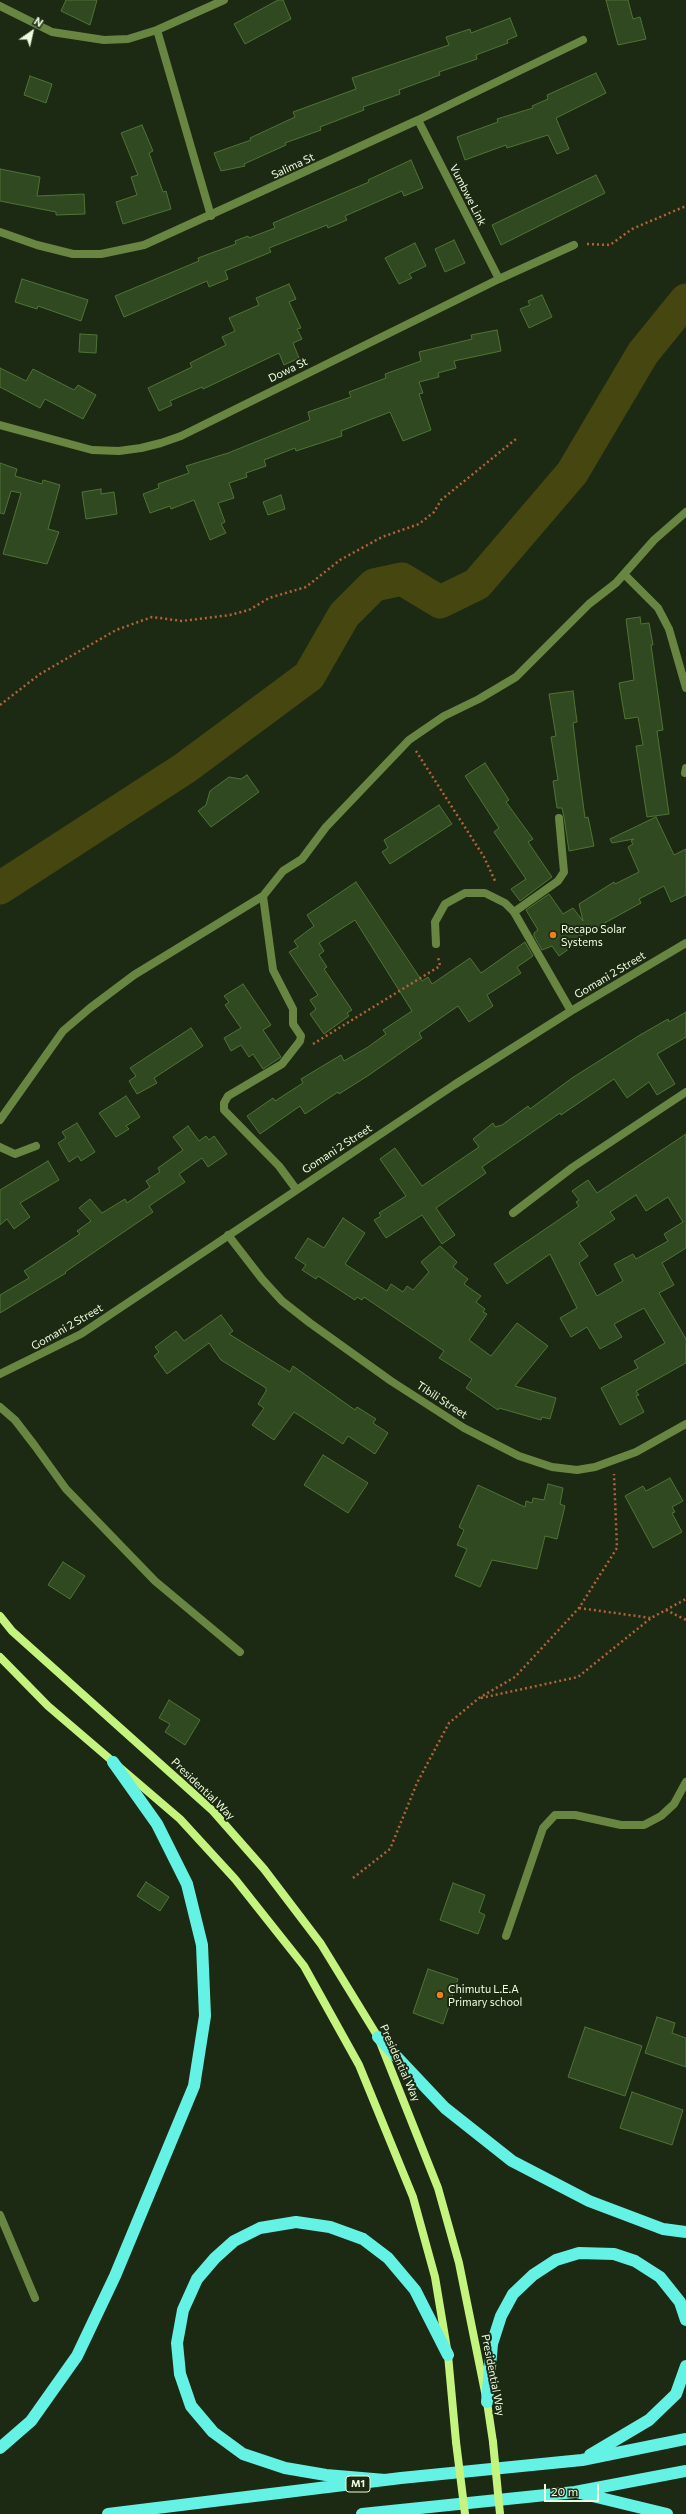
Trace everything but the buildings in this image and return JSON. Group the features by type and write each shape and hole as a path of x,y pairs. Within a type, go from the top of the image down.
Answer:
{"highway":[{"path":"0,2448 31,2421 77,2356 115,2276 194,2086 205,2016 202,1945 187,1884 157,1824 114,1762"},
{"path":"378,2037 445,2108 512,2161 589,2201 663,2229 686,2232"},
{"path":"385,2480 326,2475 285,2468 243,2454 212,2432 192,2406 180,2374 177,2343 183,2310 197,2279 215,2258 234,2241 260,2228 296,2222 330,2227 363,2239 388,2258 415,2290 448,2355"},
{"path":"487,2402 492,2344 501,2316 513,2294 533,2275 556,2260 579,2253 614,2254 635,2261 660,2277 680,2302 686,2320"},
{"path":"582,2460 649,2420 676,2394 686,2366"},
{"name":"M1","path":"108,2514 385,2480 582,2460 686,2439"},
{"path":"362,2514 390,2513 575,2492 686,2471"},
{"path":"575,2492 667,2514"}],"main road":[{"name":"Presidential Way","path":"0,1616 12,1631 101,1713 213,1811 264,1869 321,1944 378,2037 438,2188 459,2264 487,2402 493,2442 500,2514"},
{"path":"0,1657 48,1706"},
{"path":"0,1663 48,1706 180,1818 235,1879 304,1966 359,2064 413,2197 435,2277 448,2355 456,2442 466,2514"}],"street":[{"path":"0,6 22,20 52,32 104,40 128,39 157,30 224,0"},
{"path":"157,30 211,216"},
{"name":"Salima St","path":"0,232 37,245 73,254 102,254 144,245 211,216 418,120 583,40"},
{"name":"Vumbwe Link","path":"418,120 499,279"},
{"name":"Dowa St","path":"0,425 92,450 119,451 161,443 181,436 499,279 574,245"},
{"path":"0,1120 63,1031 134,975 263,896 283,871 302,859 326,827 409,740 444,716 479,699 516,676 588,604 624,574 654,540 686,512"},
{"path":"624,574 658,608 662,615 669,629 686,688"},
{"path":"514,912 558,880 564,872 559,818"},
{"path":"436,944 436,922 445,904 465,893 485,893 505,903 514,912 571,1011"},
{"path":"263,896 273,970 293,1008 293,1024 301,1036 300,1041 282,1064 228,1096 224,1103 224,1110 278,1166 296,1188"},
{"name":"Gomani 2 Street","path":"0,1374 81,1334 296,1188 571,1011 686,943"},
{"path":"513,1213 573,1167 686,1092"},
{"path":"0,1147 15,1154 36,1146"},
{"name":"Tibili Street","path":"228,1235 262,1279 282,1301 385,1376 464,1428 519,1456 552,1467 577,1470 614,1462 686,1424"},
{"path":"0,1407 15,1420 66,1489 149,1575 240,1652"},
{"path":"506,1936 543,1828 555,1814 575,1815 621,1825 644,1825 661,1816 674,1804 686,1782"},
{"path":"0,2215 34,2298"}],"path":[{"path":"574,245 610,245 632,230 686,206"},
{"path":"0,705 40,674 116,630 152,617 182,621 230,615 249,610 269,598 306,587 340,560 382,537 419,524 434,512 441,500 516,438"},
{"path":"409,740 484,857 505,903"},
{"path":"309,1047 440,966 436,944"},
{"path":"353,1878 390,1849 417,1783 449,1723 479,1698 515,1677 579,1608 617,1548 614,1462"},
{"path":"479,1698 578,1677 650,1618 686,1599"},
{"path":"579,1608 650,1618"},
{"path":"666,1610 686,1620"}],"waterway":[{"path":"0,888 185,768 309,676 344,615 374,585 402,579 440,602 477,584 572,473 643,353 686,300"}],"place":[{"name":"Recapo Solar Systems","path":"553,935"},
{"name":"Chimutu L.E.A Primary school","path":"440,1995"}]}
